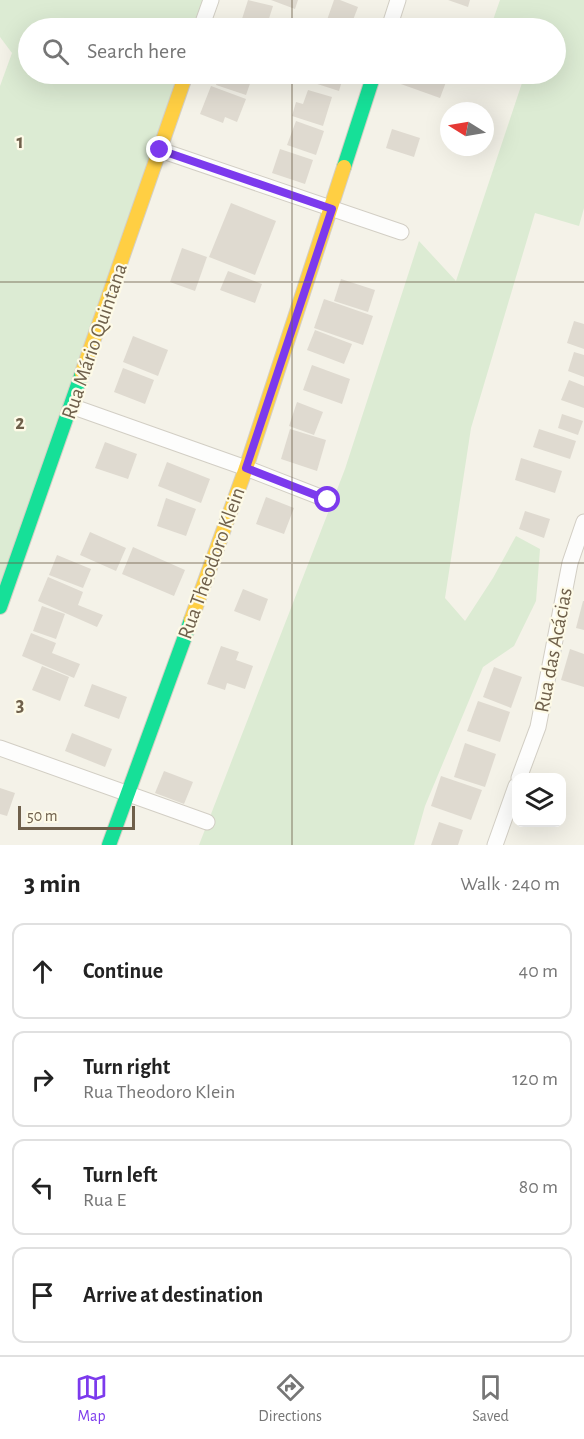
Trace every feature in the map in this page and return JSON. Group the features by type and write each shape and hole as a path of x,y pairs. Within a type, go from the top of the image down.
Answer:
{"street":[{"path":"205,18 211,0"},
{"path":"392,18 398,0"},
{"name":"Rua Mário Quintana","path":"0,607 183,84"},
{"name":"Rua Theodoro Klein","path":"109,845 246,468 371,84"},
{"path":"160,150 400,231"},
{"path":"71,406 246,468 328,500"},
{"name":"Rua das Acácias","path":"521,773 538,727 577,565 584,522"},
{"path":"0,748 207,822"},
{"path":"495,845 512,797"}],"green space":[{"path":"0,0 204,0 198,18 18,18 18,84 176,84 0,591 0,86 12,53 0,37"},
{"path":"500,0 584,0 584,208 579,226 535,213 471,428 445,598 465,621 493,578 516,536 540,549 536,601 514,646 483,667 425,806 414,845 199,845 345,469 419,241 456,281 522,84 566,84 566,18 494,18"}],"building":[{"path":"248,0 273,6 269,18 242,18"},
{"path":"271,0 298,0 295,9"},
{"path":"334,0 358,7 354,18 328,18"},
{"path":"448,0 470,0 468,7"},
{"path":"216,84 250,84 246,95"},
{"path":"317,84 341,84 339,91"},
{"path":"401,84 445,84 440,98"},
{"path":"211,86 246,99 237,122 225,117 223,123 200,114"},
{"path":"308,90 332,97 323,126 292,116 296,102 303,104"},
{"path":"296,121 324,131 316,155 287,145"},
{"path":"392,129 420,138 414,157 386,148"},
{"path":"280,149 313,160 305,184 272,173"},
{"path":"231,203 276,221 255,275 209,257"},
{"path":"182,248 207,257 195,291 170,282"},
{"path":"228,271 262,284 255,303 220,290"},
{"path":"341,279 375,290 368,312 334,301"},
{"path":"324,299 373,316 363,345 314,328"},
{"path":"574,321 584,324 584,349 567,343"},
{"path":"315,330 352,344 344,364 307,350"},
{"path":"133,336 168,350 158,376 123,362"},
{"path":"574,352 584,355 584,377 568,371"},
{"path":"312,365 350,379 342,404 303,390"},
{"path":"123,368 154,380 145,404 114,392"},
{"path":"569,380 584,386 584,408 561,400"},
{"path":"297,402 323,412 314,435 289,426"},
{"path":"562,414 583,421 578,435 558,428"},
{"path":"290,429 326,440 317,471 281,459"},
{"path":"539,429 576,441 570,459 533,447"},
{"path":"105,442 137,454 128,479 95,468"},
{"path":"521,458 562,471 555,493 515,480"},
{"path":"167,462 210,479 201,503 158,486"},
{"path":"266,497 294,508 284,534 256,524"},
{"path":"166,498 196,509 186,536 157,526"},
{"path":"525,511 550,519 544,538 519,529"},
{"path":"90,532 126,548 116,571 80,555"},
{"path":"133,547 185,570 174,596 122,574"},
{"path":"57,555 91,569 83,588 49,575"},
{"path":"48,577 83,592 78,605 103,615 97,627 38,601"},
{"path":"243,589 268,599 260,621 234,611"},
{"path":"584,601 584,630 576,628"},
{"path":"42,606 65,614 56,639 33,631"},
{"path":"31,633 56,643 52,653 80,664 74,678 22,656"},
{"path":"221,646 239,652 236,660 253,666 245,689 227,683 225,690 207,684"},
{"path":"570,649 584,654 584,687 561,680"},
{"path":"42,666 69,677 60,701 32,690"},
{"path":"494,667 522,677 511,708 483,697"},
{"path":"92,684 127,697 119,719 84,706"},
{"path":"478,701 510,712 500,742 467,731"},
{"path":"72,733 112,749 105,767 65,751"},
{"path":"465,743 496,754 485,787 454,777"},
{"path":"164,771 193,782 184,804 155,793"},
{"path":"441,776 482,790 471,820 431,806"},
{"path":"0,788 15,793 7,816 0,814"},
{"path":"439,822 463,830 458,845 431,845"}],"traffic: fast":[{"path":"344,167 371,84"},
{"path":"0,607 82,373"},
{"path":"109,845 191,620"}],"traffic: slow":[{"path":"82,373 183,84"},
{"path":"191,620 246,468 344,167"}],"route":[{"path":"160,150 332,209 246,468 328,500"}]}
